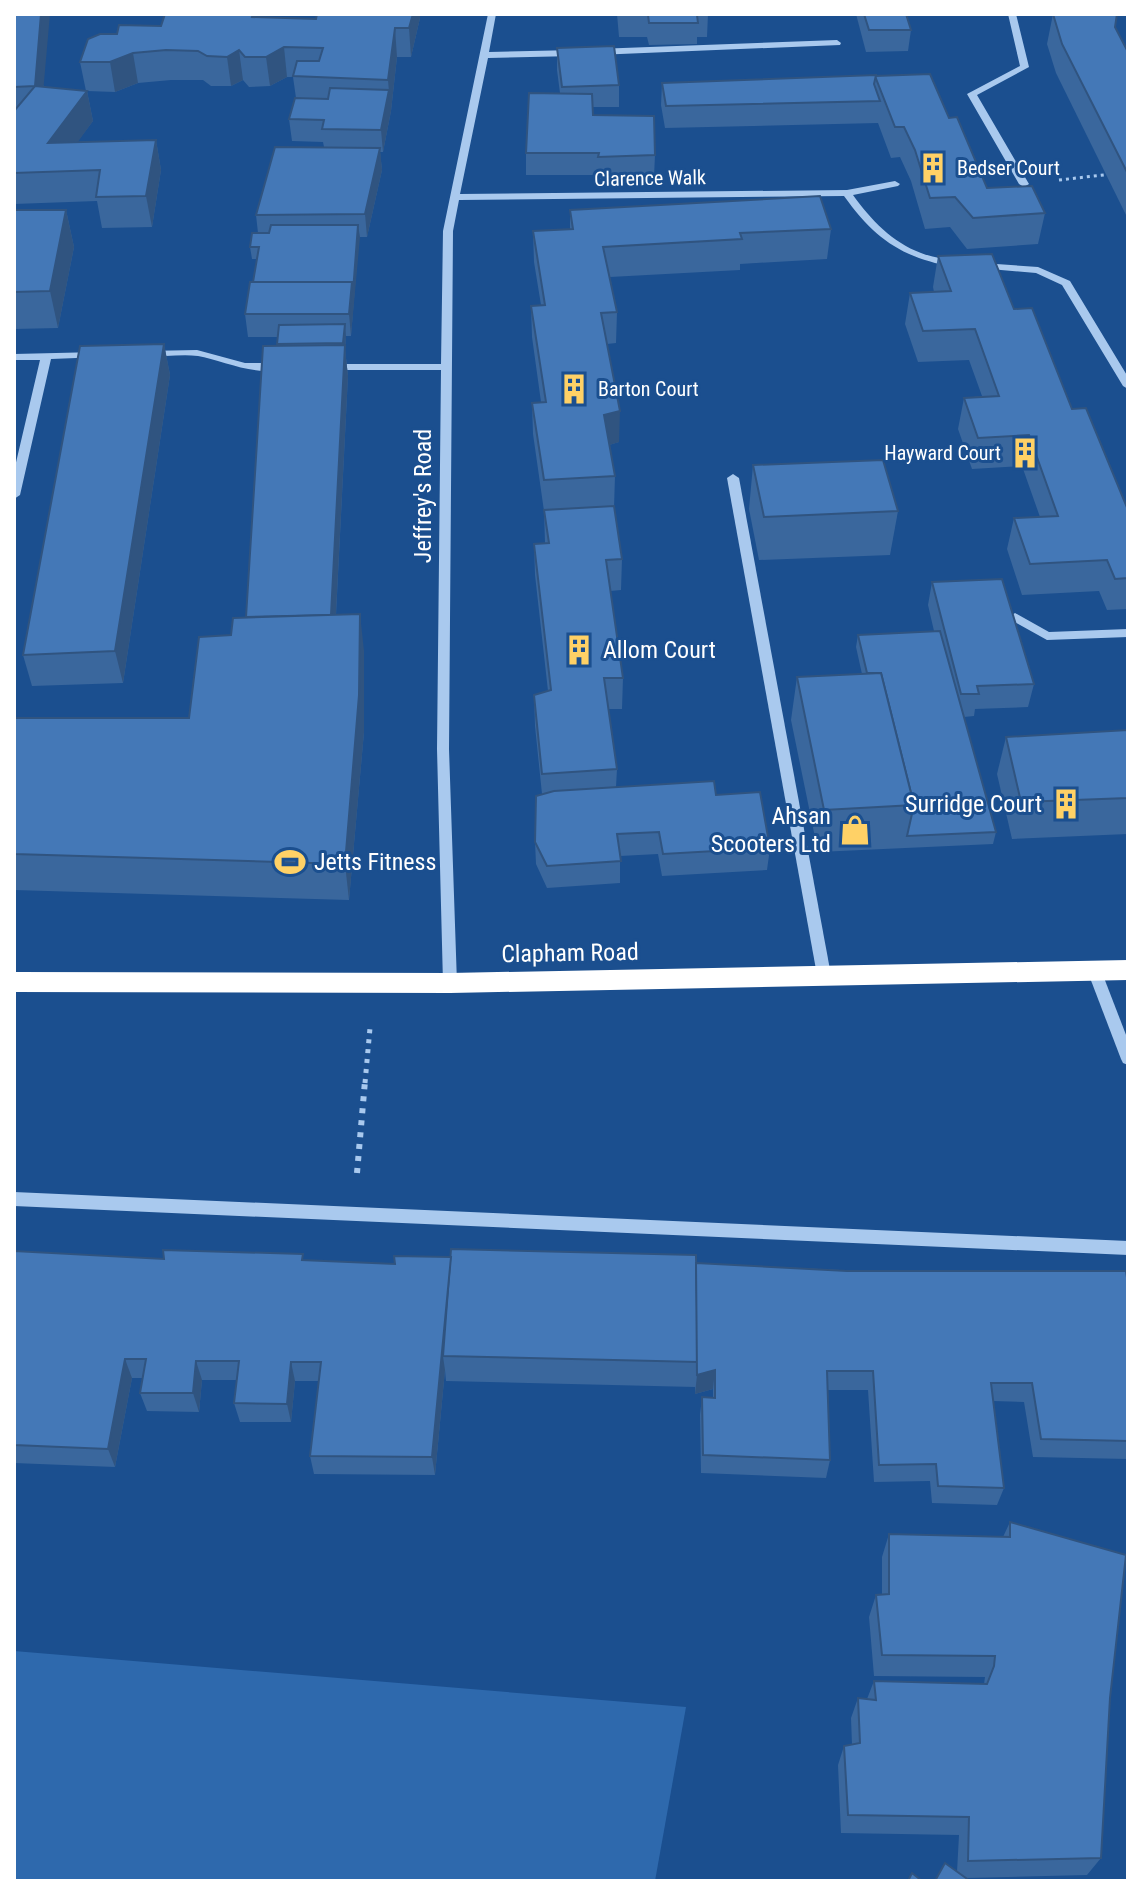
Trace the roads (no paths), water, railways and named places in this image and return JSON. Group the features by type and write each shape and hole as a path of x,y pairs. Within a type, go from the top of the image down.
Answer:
{"highway":[{"name":"Clapham Road","path":"14,982 450,983 1128,970"}],"street":[{"name":"Jeffrey's Road","path":"450,983 443,749 448,231 492,14"},
{"path":"1012,14 1025,67 972,94 1024,184"},
{"path":"483,55 837,43"},
{"name":"Clarence Walk","path":"455,197 847,193 895,184"},
{"path":"847,193 874,231 910,253 938,262 1038,270 1055,275 1066,283 1128,386"},
{"path":"136,355 197,353 245,366 291,366"},
{"path":"14,357 106,355"},
{"path":"14,495 46,357"},
{"path":"322,366 446,367"},
{"path":"733,478 824,975"},
{"path":"1015,617 1047,636 1128,633"},
{"path":"1094,970 1128,1059"},
{"path":"14,1199 1128,1248"}],"place":[{"name":"Bedser Court","path":"933,168"},
{"name":"Barton Court","path":"574,389"},
{"name":"Hayward Court","path":"1025,453"},
{"name":"Allom Court","path":"579,650"},
{"name":"Surridge Court","path":"1066,804"},
{"name":"Ahsan Scooters Ltd","path":"855,830"},
{"name":"Jetts Fitness","path":"290,862"}]}
